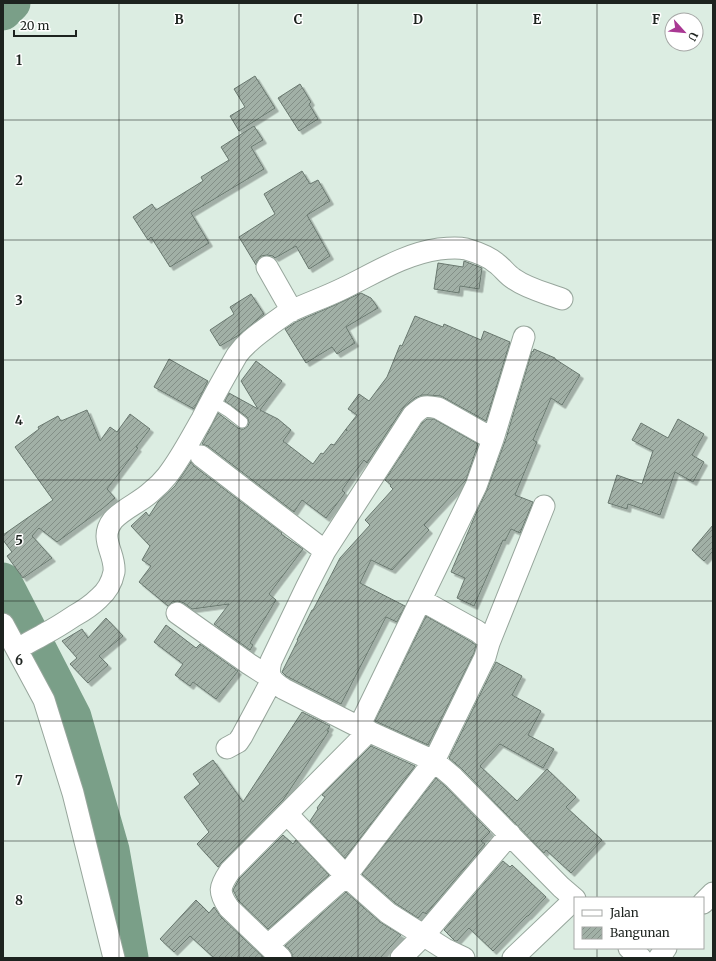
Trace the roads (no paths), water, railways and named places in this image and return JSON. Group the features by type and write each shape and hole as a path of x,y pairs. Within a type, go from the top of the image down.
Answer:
{"street":[{"path":"22,647 48,633 85,609 98,600 104,593 114,571 114,564 106,538 107,532 114,519 152,492 167,476 183,452 242,348 248,341 288,313 321,299 405,258 428,251 449,248 464,249 478,253 497,263 514,279 525,285 562,299"},
{"path":"267,266 292,311"},
{"path":"524,337 493,439 476,486 421,600 364,729 287,814 230,871 223,882 221,893 229,908 274,952 346,876 434,761 485,657 544,506"},
{"path":"227,748 238,742 242,736 272,679 269,668 271,661 306,586 325,551 413,415 421,407 428,406 438,408 493,439"},
{"path":"202,456 325,551"},
{"path":"421,600 477,631 486,638 489,644"},
{"path":"177,613 272,679 284,689 364,729 434,761 453,777 556,882 574,898"},
{"path":"3,624 22,647 44,700 73,793 114,958"},
{"path":"287,814 346,876 388,913 445,949 464,958"},
{"path":"401,958 424,935 510,834"},
{"path":"704,902 713,893"},
{"path":"513,958 574,900"},
{"path":"630,949 641,958"},
{"path":"659,958 665,949"}],"lane":[{"path":"212,401 242,422"}],"waterway":[{"path":"3,12 12,3"},
{"path":"3,581 73,717 111,850 130,958"}]}
